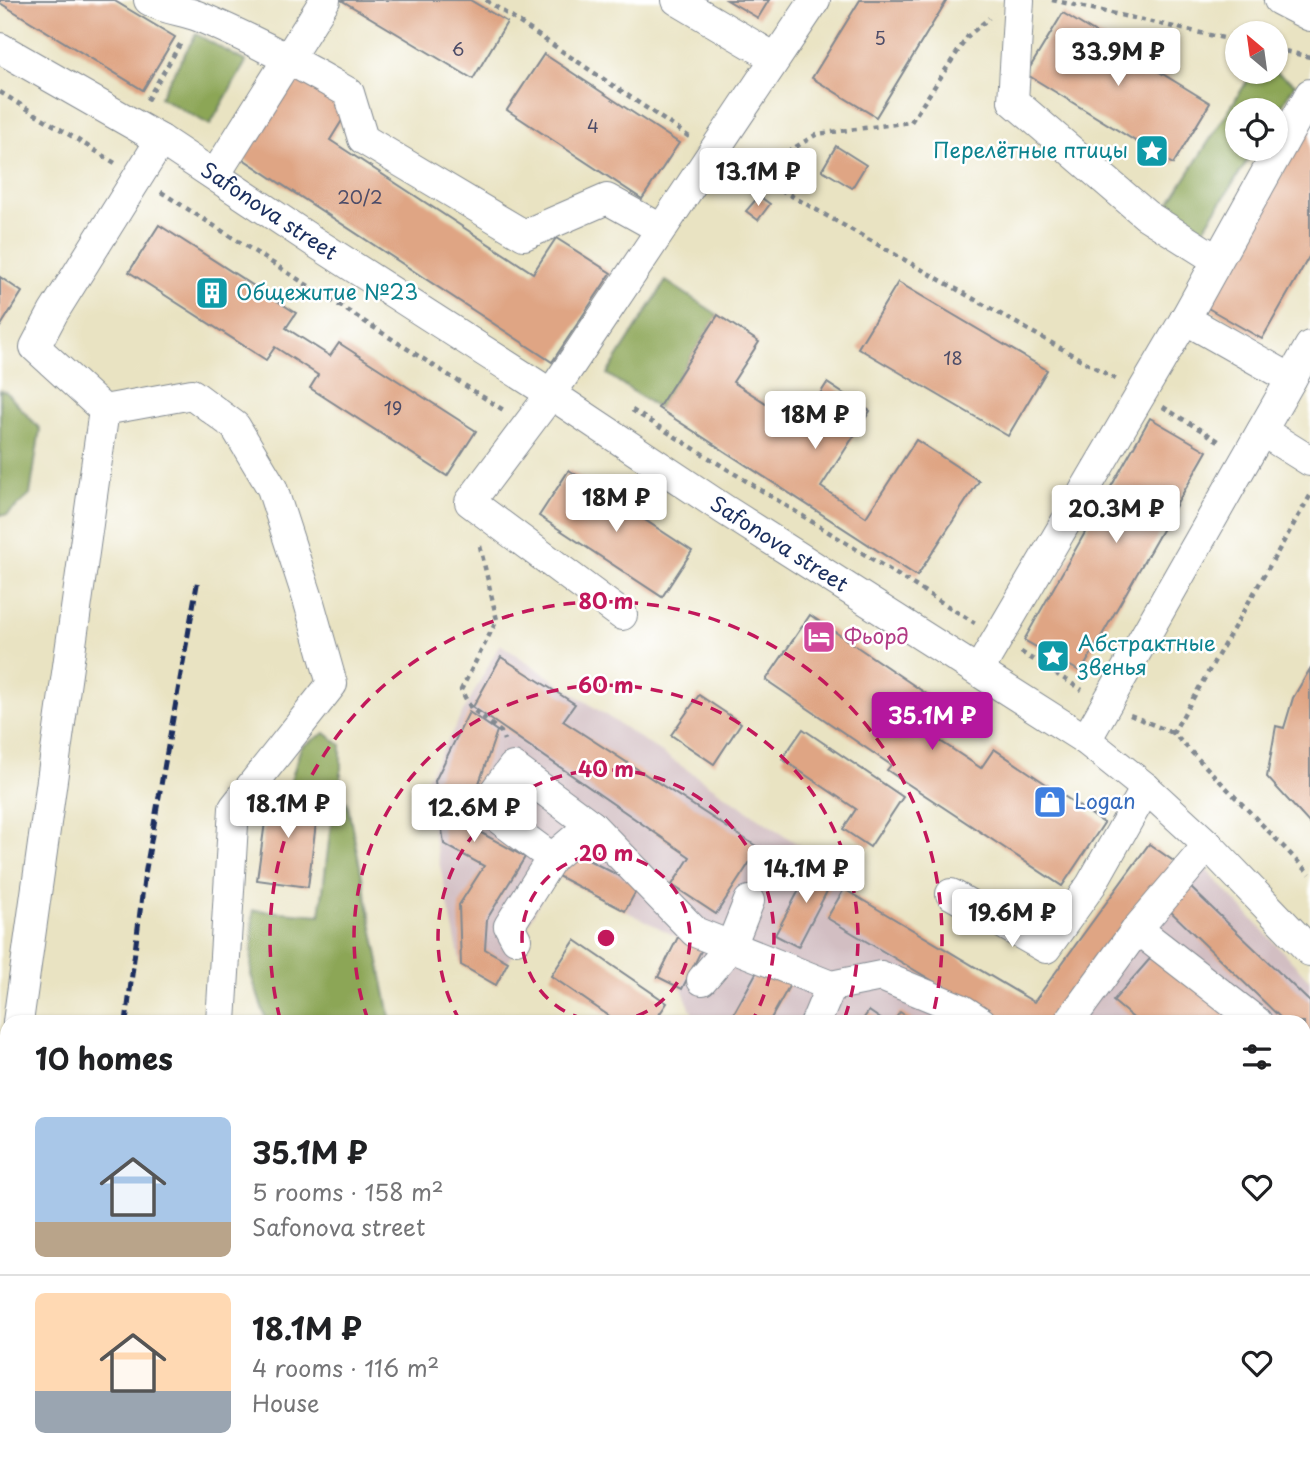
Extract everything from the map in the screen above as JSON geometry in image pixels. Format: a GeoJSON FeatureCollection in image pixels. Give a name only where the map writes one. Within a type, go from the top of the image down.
{"type":"FeatureCollection","features":[{"type":"Feature","properties":{"kind":"street"},"geometry":{"type":"LineString","coordinates":[[149,0],[159,6],[197,16],[288,57],[349,93],[363,139],[524,236],[607,199],[661,229]]}},
{"type":"Feature","properties":{"kind":"street"},"geometry":{"type":"LineString","coordinates":[[215,174],[325,0]]}},
{"type":"Feature","properties":{"kind":"street"},"geometry":{"type":"LineString","coordinates":[[677,0],[775,58]]}},
{"type":"Feature","properties":{"kind":"street"},"geometry":{"type":"LineString","coordinates":[[622,615],[470,502],[551,394],[815,0]]}},
{"type":"Feature","properties":{"kind":"street"},"geometry":{"type":"LineString","coordinates":[[1019,0],[1013,101],[1146,215],[1217,260]]}},
{"type":"Feature","properties":{"kind":"street"},"geometry":{"type":"LineString","coordinates":[[1279,0],[1310,16]]}},
{"type":"Feature","properties":{"kind":"street","name":"Safonova street"},"geometry":{"type":"LineString","coordinates":[[0,48],[162,140],[725,510],[1086,740],[1146,788],[1208,845],[1310,951]]}},
{"type":"Feature","properties":{"kind":"street"},"geometry":{"type":"LineString","coordinates":[[979,670],[1185,319],[1310,94]]}},
{"type":"Feature","properties":{"kind":"street"},"geometry":{"type":"LineString","coordinates":[[103,411],[34,347],[162,140]]}},
{"type":"Feature","properties":{"kind":"street"},"geometry":{"type":"LineString","coordinates":[[1185,319],[1291,379]]}},
{"type":"Feature","properties":{"kind":"street"},"geometry":{"type":"LineString","coordinates":[[1086,740],[1310,346]]}},
{"type":"Feature","properties":{"kind":"street"},"geometry":{"type":"LineString","coordinates":[[103,411],[192,394],[235,426],[272,488],[332,684],[234,808],[220,1015]]}},
{"type":"Feature","properties":{"kind":"street"},"geometry":{"type":"LineString","coordinates":[[19,1015],[103,411]]}},
{"type":"Feature","properties":{"kind":"street"},"geometry":{"type":"LineString","coordinates":[[1262,431],[1310,461]]}},
{"type":"Feature","properties":{"kind":"street"},"geometry":{"type":"LineString","coordinates":[[552,858],[483,807],[513,767],[591,825],[695,932],[831,986],[881,976],[958,1015]]}},
{"type":"Feature","properties":{"kind":"street"},"geometry":{"type":"LineString","coordinates":[[951,894],[1046,948],[1091,885],[1146,788]]}},
{"type":"Feature","properties":{"kind":"street"},"geometry":{"type":"LineString","coordinates":[[516,939],[509,926],[552,858],[591,825]]}},
{"type":"Feature","properties":{"kind":"street"},"geometry":{"type":"LineString","coordinates":[[1085,1015],[1137,929],[1208,845]]}},
{"type":"Feature","properties":{"kind":"street"},"geometry":{"type":"LineString","coordinates":[[702,980],[731,946],[749,901]]}},
{"type":"Feature","properties":{"kind":"street"},"geometry":{"type":"LineString","coordinates":[[1137,929],[1248,1015]]}},
{"type":"Feature","properties":{"kind":"street"},"geometry":{"type":"LineString","coordinates":[[819,1015],[831,986]]}},
{"type":"Feature","properties":{"kind":"path"},"geometry":{"type":"LineString","coordinates":[[486,0],[711,152],[753,173],[1141,393],[1246,458]]}},
{"type":"Feature","properties":{"kind":"path"},"geometry":{"type":"LineString","coordinates":[[1052,0],[1225,38]]}},
{"type":"Feature","properties":{"kind":"path"},"geometry":{"type":"LineString","coordinates":[[145,104],[197,16]]}},
{"type":"Feature","properties":{"kind":"path"},"geometry":{"type":"LineString","coordinates":[[753,173],[817,134],[911,122],[968,36],[990,18]]}},
{"type":"Feature","properties":{"kind":"path"},"geometry":{"type":"LineString","coordinates":[[1288,52],[1310,57]]}},
{"type":"Feature","properties":{"kind":"path"},"geometry":{"type":"LineString","coordinates":[[0,92],[139,177],[527,425]]}},
{"type":"Feature","properties":{"kind":"path"},"geometry":{"type":"LineString","coordinates":[[622,404],[1107,705],[1173,733],[1310,874]]}},
{"type":"Feature","properties":{"kind":"path"},"geometry":{"type":"LineString","coordinates":[[1173,733],[1310,496]]}},
{"type":"Feature","properties":{"kind":"path"},"geometry":{"type":"LineString","coordinates":[[470,502],[497,620],[461,690],[471,708],[501,732],[513,767]]}},
{"type":"Feature","properties":{"kind":"shaded area"},"geometry":{"type":"Polygon","coordinates":[[[500,644],[848,878],[827,918],[990,1015],[693,1015],[682,989],[701,949],[554,875],[496,985],[461,965],[423,786],[500,644]]]}},
{"type":"Feature","properties":{"kind":"shaded area"},"geometry":{"type":"Polygon","coordinates":[[[1187,849],[1310,981],[1310,1015],[1069,1015],[1187,849]]]}},
{"type":"Feature","properties":{"kind":"green space"},"geometry":{"type":"Polygon","coordinates":[[[196,34],[246,62],[210,125],[160,97],[196,34]]]}},
{"type":"Feature","properties":{"kind":"green space"},"geometry":{"type":"Polygon","coordinates":[[[1288,80],[1295,84],[1286,98],[1236,98],[1245,84],[1288,84],[1288,80]]]}},
{"type":"Feature","properties":{"kind":"green space"},"geometry":{"type":"Polygon","coordinates":[[[1225,116],[1225,161],[1247,161],[1203,230],[1167,207],[1225,116]]]}},
{"type":"Feature","properties":{"kind":"green space"},"geometry":{"type":"Polygon","coordinates":[[[666,281],[718,315],[658,408],[607,374],[666,281]]]}},
{"type":"Feature","properties":{"kind":"green space"},"geometry":{"type":"Polygon","coordinates":[[[0,390],[6,392],[40,429],[30,495],[7,515],[0,515],[0,390]]]}},
{"type":"Feature","properties":{"kind":"green space"},"geometry":{"type":"Polygon","coordinates":[[[325,733],[341,745],[341,793],[290,784],[301,747],[325,733]]]}},
{"type":"Feature","properties":{"kind":"green space"},"geometry":{"type":"Polygon","coordinates":[[[347,802],[390,1015],[265,1015],[251,975],[253,910],[320,915],[332,816],[347,802]]]}},
{"type":"Feature","properties":{"kind":"building"},"geometry":{"type":"Polygon","coordinates":[[[0,0],[113,0],[175,37],[143,90],[0,3],[0,0]]]}},
{"type":"Feature","properties":{"kind":"building"},"geometry":{"type":"Polygon","coordinates":[[[341,0],[470,0],[507,22],[473,79],[341,0]]]}},
{"type":"Feature","properties":{"kind":"building"},"geometry":{"type":"Polygon","coordinates":[[[727,0],[769,0],[758,18],[727,0]]]}},
{"type":"Feature","properties":{"kind":"building"},"geometry":{"type":"Polygon","coordinates":[[[860,0],[947,0],[876,117],[812,78],[860,0]]]}},
{"type":"Feature","properties":{"kind":"building"},"geometry":{"type":"Polygon","coordinates":[[[1063,13],[1210,103],[1173,164],[1026,74],[1063,13]]]}},
{"type":"Feature","properties":{"kind":"building"},"geometry":{"type":"Polygon","coordinates":[[[544,54],[679,143],[642,199],[507,110],[544,54]]]}},
{"type":"Feature","properties":{"kind":"building"},"geometry":{"type":"Polygon","coordinates":[[[295,74],[349,109],[330,140],[533,273],[556,238],[611,273],[552,362],[240,157],[295,74]]]}},
{"type":"Feature","properties":{"kind":"building"},"geometry":{"type":"Polygon","coordinates":[[[1310,124],[1310,255],[1262,339],[1206,307],[1310,124]]]}},
{"type":"Feature","properties":{"kind":"building"},"geometry":{"type":"Polygon","coordinates":[[[836,146],[866,165],[852,188],[822,170],[836,146]]]}},
{"type":"Feature","properties":{"kind":"building"},"geometry":{"type":"Polygon","coordinates":[[[759,196],[770,204],[758,220],[746,211],[759,196]]]}},
{"type":"Feature","properties":{"kind":"building"},"geometry":{"type":"Polygon","coordinates":[[[159,225],[296,313],[286,328],[330,356],[339,343],[476,431],[447,476],[310,388],[318,375],[275,347],[266,360],[129,272],[159,225]]]}},
{"type":"Feature","properties":{"kind":"building"},"geometry":{"type":"Polygon","coordinates":[[[0,277],[22,292],[0,327],[0,277]]]}},
{"type":"Feature","properties":{"kind":"building"},"geometry":{"type":"Polygon","coordinates":[[[898,282],[1047,370],[1008,436],[858,348],[898,282]]]}},
{"type":"Feature","properties":{"kind":"building"},"geometry":{"type":"Polygon","coordinates":[[[718,315],[759,342],[733,382],[800,425],[827,383],[870,411],[821,487],[866,517],[916,440],[979,481],[917,576],[658,408],[718,315]]]}},
{"type":"Feature","properties":{"kind":"building"},"geometry":{"type":"Polygon","coordinates":[[[1150,418],[1207,451],[1081,672],[1024,640],[1150,418]]]}},
{"type":"Feature","properties":{"kind":"building"},"geometry":{"type":"Polygon","coordinates":[[[569,470],[692,551],[662,597],[539,516],[569,470]]]}},
{"type":"Feature","properties":{"kind":"building"},"geometry":{"type":"Polygon","coordinates":[[[810,615],[934,699],[916,725],[981,768],[994,749],[1104,823],[1062,886],[887,770],[891,765],[766,680],[810,615]]]}},
{"type":"Feature","properties":{"kind":"building"},"geometry":{"type":"Polygon","coordinates":[[[501,657],[575,704],[563,721],[759,848],[716,914],[672,885],[690,857],[473,707],[501,657]]]}},
{"type":"Feature","properties":{"kind":"building"},"geometry":{"type":"Polygon","coordinates":[[[1310,669],[1310,824],[1267,777],[1276,726],[1284,728],[1293,698],[1310,669]]]}},
{"type":"Feature","properties":{"kind":"building"},"geometry":{"type":"Polygon","coordinates":[[[699,695],[741,723],[714,764],[671,735],[699,695]]]}},
{"type":"Feature","properties":{"kind":"building"},"geometry":{"type":"Polygon","coordinates":[[[469,712],[497,731],[465,824],[525,857],[487,919],[485,949],[508,962],[496,985],[461,965],[459,905],[484,866],[444,844],[435,781],[469,712]]]}},
{"type":"Feature","properties":{"kind":"building"},"geometry":{"type":"Polygon","coordinates":[[[803,729],[903,797],[870,847],[843,829],[856,809],[782,759],[803,729]]]}},
{"type":"Feature","properties":{"kind":"building"},"geometry":{"type":"Polygon","coordinates":[[[269,793],[319,799],[308,887],[257,880],[269,793]]]}},
{"type":"Feature","properties":{"kind":"building"},"geometry":{"type":"Polygon","coordinates":[[[1149,844],[1175,862],[1066,1015],[990,1015],[827,918],[844,889],[1034,1002],[1149,844]]]}},
{"type":"Feature","properties":{"kind":"building"},"geometry":{"type":"Polygon","coordinates":[[[567,849],[639,886],[625,911],[554,874],[567,849]]]}},
{"type":"Feature","properties":{"kind":"building"},"geometry":{"type":"Polygon","coordinates":[[[814,862],[836,874],[798,947],[775,935],[814,862]]]}},
{"type":"Feature","properties":{"kind":"building"},"geometry":{"type":"Polygon","coordinates":[[[1189,886],[1310,1002],[1310,1015],[1278,1015],[1167,908],[1189,886]]]}},
{"type":"Feature","properties":{"kind":"building"},"geometry":{"type":"Polygon","coordinates":[[[678,937],[702,949],[682,989],[658,977],[678,937]]]}},
{"type":"Feature","properties":{"kind":"building"},"geometry":{"type":"Polygon","coordinates":[[[575,940],[667,1003],[659,1015],[608,1015],[551,976],[575,940]]]}},
{"type":"Feature","properties":{"kind":"building"},"geometry":{"type":"Polygon","coordinates":[[[1155,953],[1226,1015],[1130,1015],[1113,1001],[1155,953]]]}},
{"type":"Feature","properties":{"kind":"building"},"geometry":{"type":"Polygon","coordinates":[[[761,964],[792,981],[773,1015],[733,1015],[761,964]]]}},
{"type":"Feature","properties":{"kind":"railway"},"geometry":{"type":"LineString","coordinates":[[127,1015],[144,880],[198,579]]}},
{"type":"Feature","properties":{"kind":"place","name":"Перелётные птицы"},"geometry":{"type":"Point","coordinates":[1152,151]}},
{"type":"Feature","properties":{"kind":"place","name":"Общежитие №23"},"geometry":{"type":"Point","coordinates":[212,293]}},
{"type":"Feature","properties":{"kind":"place","name":"Фьорд"},"geometry":{"type":"Point","coordinates":[819,637]}},
{"type":"Feature","properties":{"kind":"place","name":"Абстрактные звенья"},"geometry":{"type":"Point","coordinates":[1053,656]}},
{"type":"Feature","properties":{"kind":"place","name":"Logan"},"geometry":{"type":"Point","coordinates":[1050,802]}}]}
